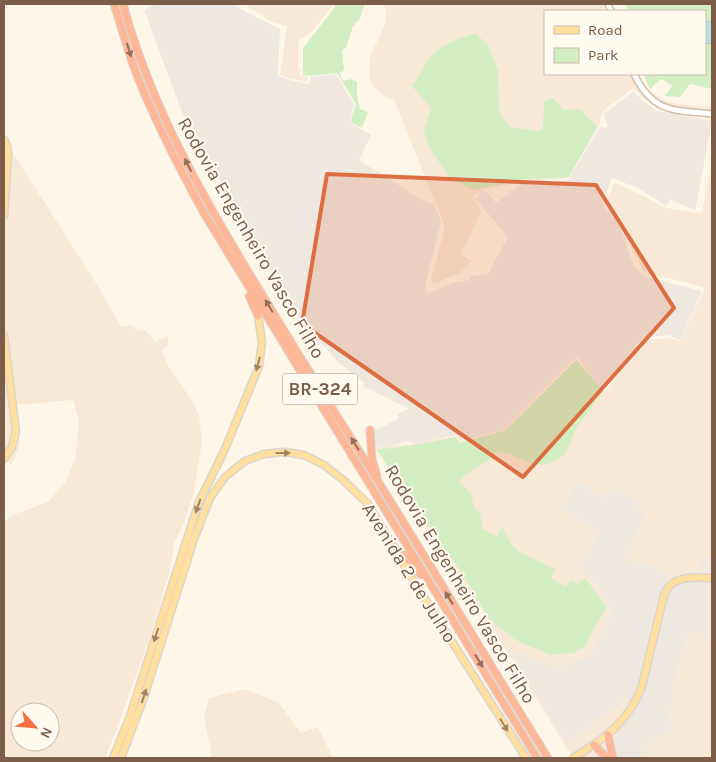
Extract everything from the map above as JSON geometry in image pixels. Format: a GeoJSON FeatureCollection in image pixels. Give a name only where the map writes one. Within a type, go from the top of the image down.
{"type":"FeatureCollection","features":[{"type":"Feature","properties":{"kind":"highway","name":"Rodovia Engenheiro Vasco Filho"},"geometry":{"type":"LineString","coordinates":[[114,4],[129,52],[150,107],[169,148],[205,215],[537,758]]}},
{"type":"Feature","properties":{"kind":"highway","name":"Rodovia Engenheiro Vasco Filho"},"geometry":{"type":"LineString","coordinates":[[122,4],[143,68],[166,123],[190,170],[256,284],[548,758]]}},
{"type":"Feature","properties":{"kind":"highway"},"geometry":{"type":"LineString","coordinates":[[205,215],[208,227],[252,301],[258,316]]}},
{"type":"Feature","properties":{"kind":"highway"},"geometry":{"type":"LineString","coordinates":[[370,430],[372,459],[384,492]]}},
{"type":"Feature","properties":{"kind":"highway"},"geometry":{"type":"LineString","coordinates":[[394,547],[410,561],[436,593]]}},
{"type":"Feature","properties":{"kind":"highway"},"geometry":{"type":"LineString","coordinates":[[608,735],[613,758]]}},
{"type":"Feature","properties":{"kind":"highway"},"geometry":{"type":"LineString","coordinates":[[594,744],[607,758]]}},
{"type":"Feature","properties":{"kind":"highway"},"geometry":{"type":"LineString","coordinates":[[542,749],[549,753],[552,758]]}},
{"type":"Feature","properties":{"kind":"main road"},"geometry":{"type":"LineString","coordinates":[[4,215],[6,143]]}},
{"type":"Feature","properties":{"kind":"main road"},"geometry":{"type":"LineString","coordinates":[[113,758],[129,719],[199,502],[225,449],[259,366],[262,342],[258,316]]}},
{"type":"Feature","properties":{"kind":"main road"},"geometry":{"type":"LineString","coordinates":[[4,336],[16,431],[12,447],[4,458]]}},
{"type":"Feature","properties":{"kind":"main road","name":"Avenida 2 de Julho"},"geometry":{"type":"LineString","coordinates":[[121,758],[143,700],[198,526],[210,498],[219,484],[237,466],[255,457],[275,453],[296,453],[313,459],[342,478],[368,504],[419,590],[526,758]]}},
{"type":"Feature","properties":{"kind":"main road"},"geometry":{"type":"LineString","coordinates":[[572,758],[608,735],[626,716],[638,696],[664,595],[668,587],[684,578],[712,578]]}},
{"type":"Feature","properties":{"kind":"street"},"geometry":{"type":"LineString","coordinates":[[635,75],[644,91],[655,102],[672,109],[712,114]]}},
{"type":"Feature","properties":{"kind":"highlighted area"},"geometry":{"type":"Polygon","coordinates":[[[327,174],[596,185],[674,308],[523,477],[302,324],[327,174]]]}},
{"type":"Feature","properties":{"kind":"shaded area"},"geometry":{"type":"Polygon","coordinates":[[[157,4],[233,4],[280,29],[278,76],[309,84],[311,77],[336,74],[354,105],[349,122],[371,135],[359,160],[422,200],[434,204],[441,221],[425,286],[427,294],[452,283],[471,280],[469,276],[488,274],[508,237],[475,198],[485,190],[496,203],[522,183],[526,183],[528,186],[568,180],[600,127],[606,128],[608,126],[603,114],[634,91],[641,99],[658,111],[712,121],[695,211],[670,199],[666,206],[638,188],[612,178],[602,205],[618,222],[634,267],[645,277],[702,291],[680,340],[667,335],[647,338],[636,344],[603,391],[577,357],[504,430],[460,441],[457,435],[415,444],[408,441],[385,448],[375,447],[372,432],[398,419],[397,414],[409,409],[363,386],[364,383],[337,361],[322,344],[318,345],[315,342],[308,344],[291,301],[221,183],[182,112],[144,10],[157,4]]]}},
{"type":"Feature","properties":{"kind":"shaded area"},"geometry":{"type":"Polygon","coordinates":[[[244,4],[334,4],[312,32],[299,40],[298,69],[300,70],[300,75],[308,77],[308,82],[280,75],[287,26],[270,21],[244,4]]]}},
{"type":"Feature","properties":{"kind":"shaded area"},"geometry":{"type":"Polygon","coordinates":[[[383,4],[602,4],[605,10],[544,10],[544,75],[631,75],[637,87],[642,83],[663,100],[712,108],[712,119],[660,109],[643,98],[633,88],[602,112],[599,126],[568,178],[526,181],[486,189],[474,196],[481,212],[461,254],[472,261],[461,272],[436,283],[431,281],[445,227],[394,100],[385,96],[373,86],[369,77],[370,57],[385,24],[386,9],[383,4]]]}},
{"type":"Feature","properties":{"kind":"shaded area"},"geometry":{"type":"Polygon","coordinates":[[[4,139],[101,291],[121,327],[131,325],[136,330],[146,331],[155,342],[167,336],[169,345],[162,350],[168,366],[191,399],[199,415],[202,443],[194,492],[183,526],[175,541],[170,571],[149,640],[105,758],[4,758],[4,522],[12,515],[48,502],[66,481],[76,456],[79,421],[73,400],[16,405],[20,445],[11,466],[4,456],[4,139]]]}},
{"type":"Feature","properties":{"kind":"shaded area"},"geometry":{"type":"Polygon","coordinates":[[[712,161],[712,758],[573,758],[489,622],[375,448],[415,444],[456,436],[460,442],[505,430],[577,359],[604,392],[615,380],[634,348],[649,340],[667,338],[680,341],[705,288],[654,276],[643,270],[619,217],[606,204],[614,182],[667,208],[702,213],[712,161]]]}},
{"type":"Feature","properties":{"kind":"shaded area"},"geometry":{"type":"Polygon","coordinates":[[[578,481],[604,499],[613,486],[638,502],[635,508],[645,514],[625,558],[637,565],[639,560],[651,564],[666,576],[671,587],[688,579],[700,578],[701,557],[712,556],[712,646],[699,631],[688,632],[674,678],[673,700],[667,719],[674,723],[670,727],[673,730],[651,743],[640,756],[635,758],[618,758],[614,740],[637,706],[624,697],[620,703],[567,743],[512,655],[518,652],[548,665],[564,666],[591,655],[614,611],[592,579],[588,578],[580,567],[600,533],[562,508],[578,481]]]}},
{"type":"Feature","properties":{"kind":"shaded area"},"geometry":{"type":"Polygon","coordinates":[[[245,689],[279,703],[301,733],[318,727],[333,758],[212,758],[204,716],[209,698],[245,689]]]}},
{"type":"Feature","properties":{"kind":"green space"},"geometry":{"type":"Polygon","coordinates":[[[335,4],[363,4],[364,7],[359,20],[353,26],[346,48],[342,50],[344,70],[340,73],[343,81],[352,79],[357,82],[357,96],[360,109],[368,112],[362,128],[350,122],[356,104],[337,73],[303,75],[303,48],[335,7],[335,4]]]}},
{"type":"Feature","properties":{"kind":"green space"},"geometry":{"type":"Polygon","coordinates":[[[626,4],[712,4],[712,89],[690,84],[680,97],[664,96],[673,86],[661,79],[650,89],[643,75],[706,75],[706,10],[628,10],[626,4]]]}},
{"type":"Feature","properties":{"kind":"green space"},"geometry":{"type":"Polygon","coordinates":[[[475,33],[488,45],[498,70],[499,112],[510,127],[539,131],[542,129],[544,101],[553,98],[564,110],[580,109],[597,127],[569,177],[524,179],[474,190],[450,178],[429,147],[424,131],[431,108],[411,85],[437,50],[453,41],[475,33]]]}},
{"type":"Feature","properties":{"kind":"green space"},"geometry":{"type":"Polygon","coordinates":[[[576,360],[603,391],[577,427],[565,454],[556,461],[544,465],[529,463],[509,454],[496,452],[488,461],[468,473],[459,482],[471,493],[474,508],[480,512],[483,529],[497,537],[502,527],[511,544],[518,551],[555,569],[551,578],[566,587],[571,579],[577,584],[585,578],[607,607],[595,626],[586,646],[573,653],[550,655],[516,640],[489,619],[463,575],[377,450],[456,437],[459,443],[505,431],[576,360]]]}},
{"type":"Feature","properties":{"kind":"water"},"geometry":{"type":"Polygon","coordinates":[[[706,21],[712,22],[712,44],[706,43],[706,21]]]}}]}
